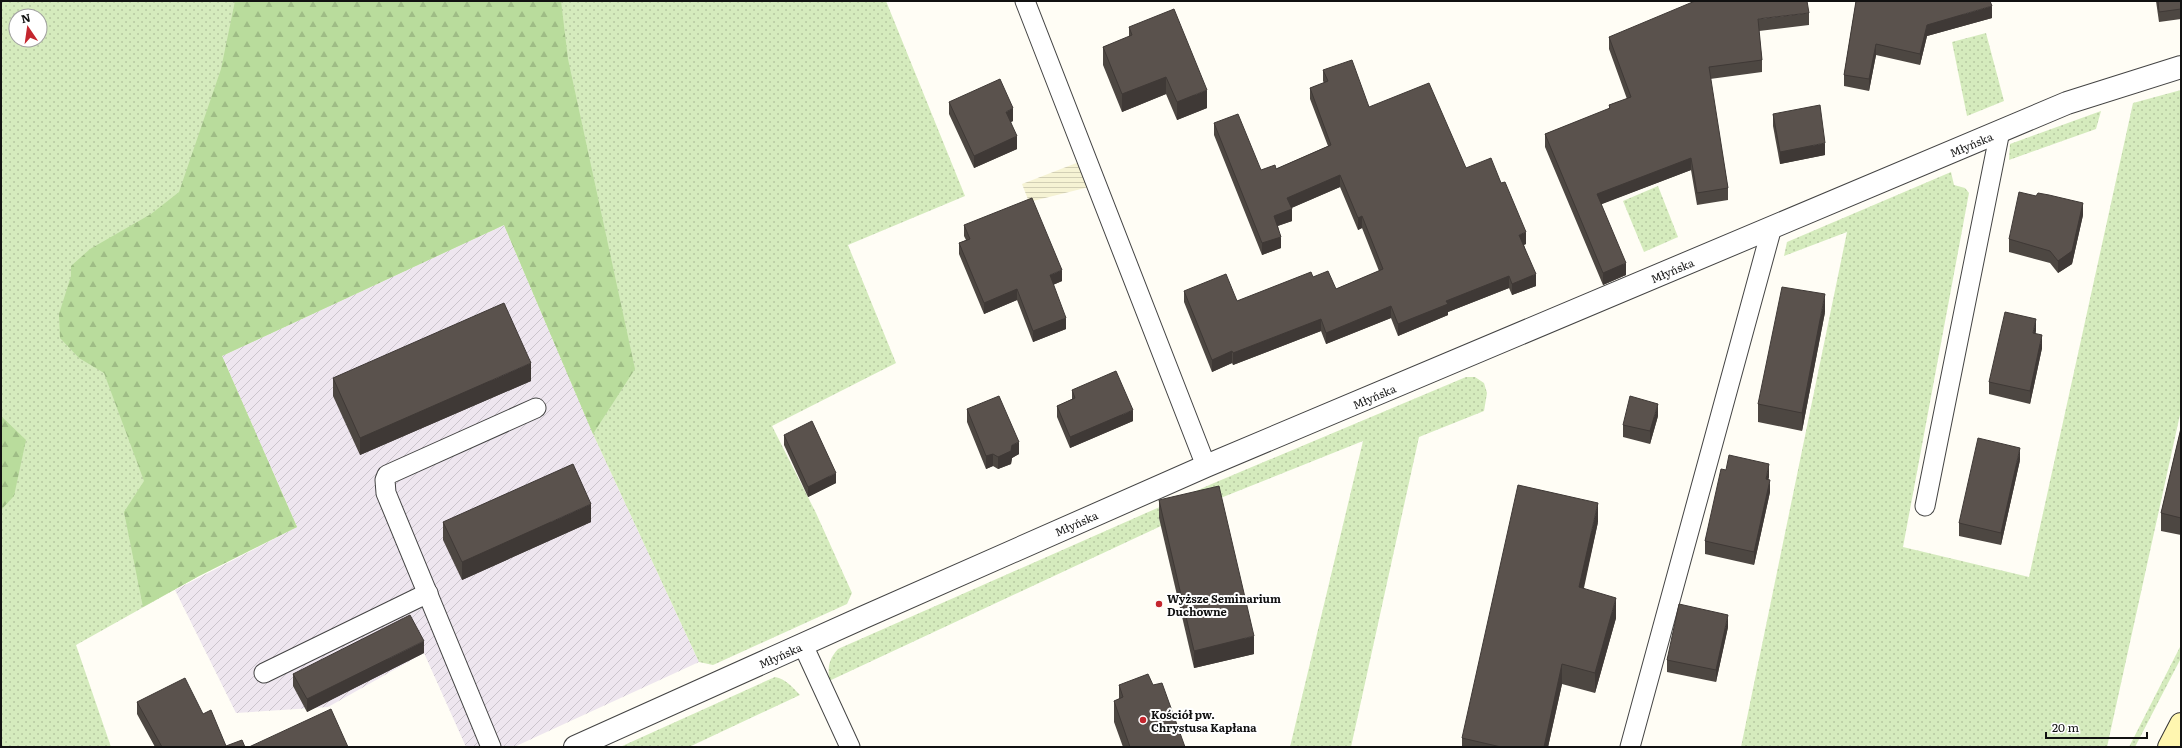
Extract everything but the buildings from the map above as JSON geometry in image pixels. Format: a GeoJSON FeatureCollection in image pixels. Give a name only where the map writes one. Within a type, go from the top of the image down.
{"type":"FeatureCollection","features":[{"type":"Feature","properties":{"kind":"street","name":"Młyńska"},"geometry":{"type":"LineString","coordinates":[[575,747],[803,644],[1206,466],[2067,103],[2181,67]]}},
{"type":"Feature","properties":{"kind":"street"},"geometry":{"type":"LineString","coordinates":[[2169,747],[2181,724]]}},
{"type":"Feature","properties":{"kind":"lane"},"geometry":{"type":"LineString","coordinates":[[1025,1],[1206,466]]}},
{"type":"Feature","properties":{"kind":"lane"},"geometry":{"type":"LineString","coordinates":[[1925,506],[2000,131]]}},
{"type":"Feature","properties":{"kind":"lane"},"geometry":{"type":"LineString","coordinates":[[1630,747],[1772,227]]}},
{"type":"Feature","properties":{"kind":"lane"},"geometry":{"type":"LineString","coordinates":[[491,747],[386,493],[385,480],[387,475],[536,408]]}},
{"type":"Feature","properties":{"kind":"lane"},"geometry":{"type":"LineString","coordinates":[[264,673],[428,593]]}},
{"type":"Feature","properties":{"kind":"lane"},"geometry":{"type":"LineString","coordinates":[[803,644],[850,747]]}},
{"type":"Feature","properties":{"kind":"shaded area"},"geometry":{"type":"Polygon","coordinates":[[[1079,162],[1089,187],[1029,202],[1022,184],[1079,162]]]}},
{"type":"Feature","properties":{"kind":"shaded area"},"geometry":{"type":"Polygon","coordinates":[[[504,225],[593,434],[699,662],[514,747],[466,747],[424,653],[328,707],[236,713],[175,590],[297,527],[222,356],[504,225]]]}},
{"type":"Feature","properties":{"kind":"green space"},"geometry":{"type":"Polygon","coordinates":[[[1,1],[886,1],[965,196],[848,245],[896,363],[772,426],[816,513],[852,593],[847,604],[713,665],[699,662],[593,434],[504,225],[222,356],[297,527],[199,576],[76,645],[111,747],[1,747],[1,1]]]}},
{"type":"Feature","properties":{"kind":"green space"},"geometry":{"type":"Polygon","coordinates":[[[235,1],[561,1],[568,59],[635,369],[593,434],[504,225],[222,356],[297,527],[199,576],[143,607],[124,512],[144,481],[104,373],[79,358],[60,338],[59,314],[71,276],[71,266],[90,249],[151,214],[179,192],[221,69],[235,1]]]}},
{"type":"Feature","properties":{"kind":"green space"},"geometry":{"type":"Polygon","coordinates":[[[1986,33],[2004,101],[1967,116],[1952,42],[1986,33]]]}},
{"type":"Feature","properties":{"kind":"green space"},"geometry":{"type":"Polygon","coordinates":[[[2181,90],[2181,410],[2107,747],[1741,747],[1847,232],[1784,256],[1787,242],[1951,172],[1954,185],[1965,188],[1969,193],[1903,547],[2029,577],[2133,103],[2181,90]]]}},
{"type":"Feature","properties":{"kind":"green space"},"geometry":{"type":"Polygon","coordinates":[[[2101,111],[2096,129],[2009,160],[2010,144],[2101,111]]]}},
{"type":"Feature","properties":{"kind":"green space"},"geometry":{"type":"Polygon","coordinates":[[[1658,186],[1678,237],[1644,252],[1623,201],[1658,186]]]}},
{"type":"Feature","properties":{"kind":"green space"},"geometry":{"type":"Polygon","coordinates":[[[1466,377],[1475,377],[1484,383],[1487,393],[1484,411],[1419,437],[1351,747],[1290,747],[1363,441],[1218,499],[1159,518],[1161,526],[829,681],[829,664],[838,649],[1214,483],[1466,377]]]}},
{"type":"Feature","properties":{"kind":"green space"},"geometry":{"type":"Polygon","coordinates":[[[1,416],[26,440],[14,496],[1,510],[1,416]]]}},
{"type":"Feature","properties":{"kind":"green space"},"geometry":{"type":"Polygon","coordinates":[[[2181,645],[2181,658],[2135,747],[2129,747],[2181,645]]]}},
{"type":"Feature","properties":{"kind":"green space"},"geometry":{"type":"Polygon","coordinates":[[[775,677],[786,681],[800,695],[689,747],[620,747],[775,677]]]}},
{"type":"Feature","properties":{"kind":"place","name":"Wyższe Seminarium Duchowne"},"geometry":{"type":"Point","coordinates":[1159,604]}},
{"type":"Feature","properties":{"kind":"place","name":"Kościół pw. Chrystusa Kapłana"},"geometry":{"type":"Point","coordinates":[1143,720]}}]}
